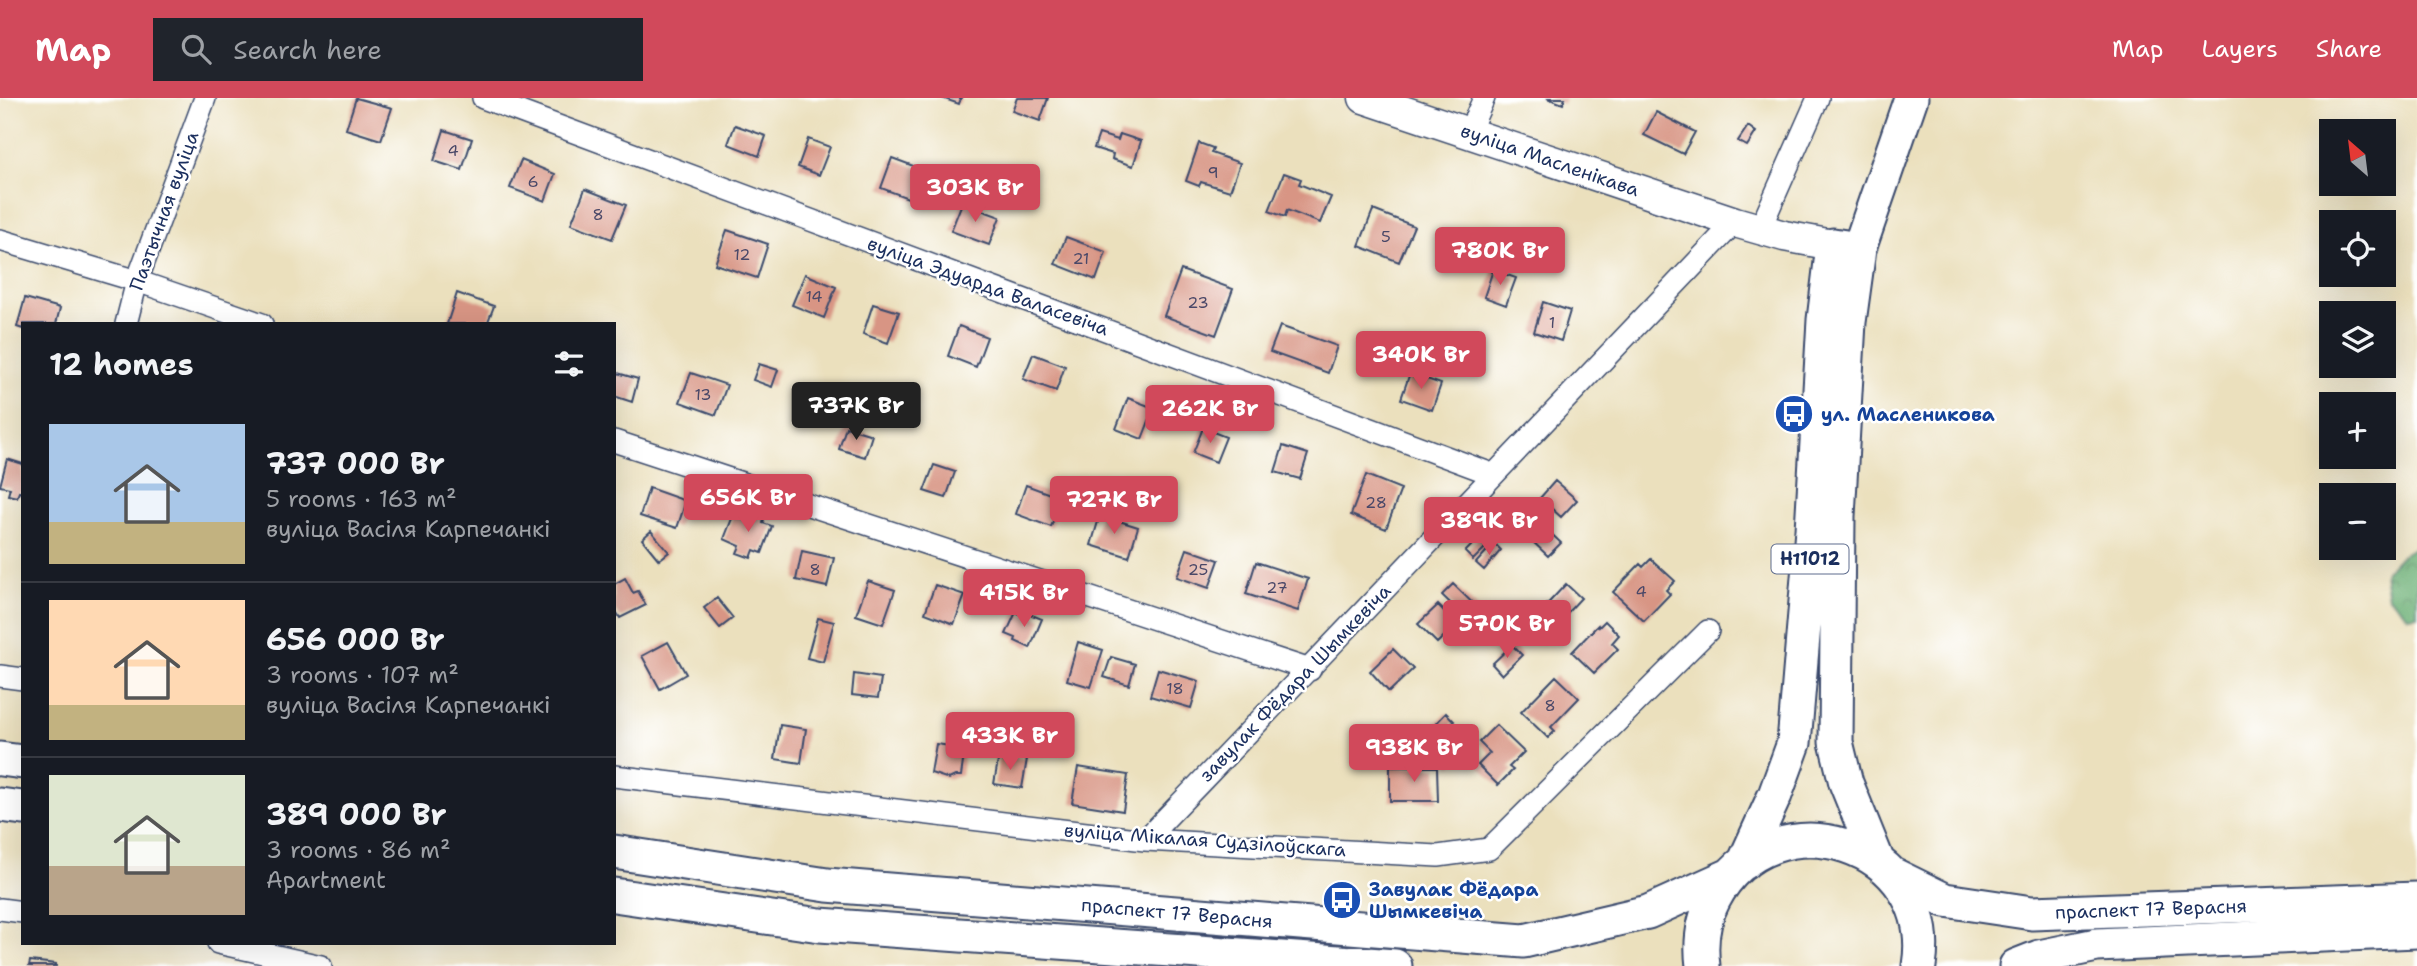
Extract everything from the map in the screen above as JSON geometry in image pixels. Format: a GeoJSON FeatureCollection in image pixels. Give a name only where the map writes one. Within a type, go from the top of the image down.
{"type":"FeatureCollection","features":[{"type":"Feature","properties":{"kind":"main road","name":"вуліца Масленікава"},"geometry":{"type":"LineString","coordinates":[[1364,98],[1748,226],[1809,242],[1846,247]]}},
{"type":"Feature","properties":{"kind":"main road","name":"Н11012"},"geometry":{"type":"LineString","coordinates":[[1703,966],[1702,940],[1705,922],[1719,889],[1737,869],[1775,795],[1794,743],[1812,530],[1824,320],[1846,247],[1911,98]]}},
{"type":"Feature","properties":{"kind":"main road","name":"Н11012"},"geometry":{"type":"LineString","coordinates":[[1846,247],[1849,321],[1838,516],[1836,742],[1846,783],[1885,868]]}},
{"type":"Feature","properties":{"kind":"main road"},"geometry":{"type":"LineString","coordinates":[[0,759],[21,762]]}},
{"type":"Feature","properties":{"kind":"main road"},"geometry":{"type":"LineString","coordinates":[[0,804],[21,808]]}},
{"type":"Feature","properties":{"kind":"main road","name":"Н11012"},"geometry":{"type":"LineString","coordinates":[[1737,869],[1775,845],[1811,839],[1847,845],[1885,868],[1903,888],[1917,921],[1920,939],[1919,966]]}},
{"type":"Feature","properties":{"kind":"main road","name":"праспект 17 Верасня"},"geometry":{"type":"LineString","coordinates":[[616,852],[827,885],[1524,941],[1648,912],[1737,869]]}},
{"type":"Feature","properties":{"kind":"main road","name":"праспект 17 Верасня"},"geometry":{"type":"LineString","coordinates":[[1885,868],[1945,900],[2032,913],[2417,899]]}},
{"type":"Feature","properties":{"kind":"main road","name":"праспект 17 Верасня"},"geometry":{"type":"LineString","coordinates":[[616,895],[820,925],[1395,966]]}},
{"type":"Feature","properties":{"kind":"main road","name":"праспект 17 Верасня"},"geometry":{"type":"LineString","coordinates":[[2016,966],[2039,957],[2097,945],[2417,931]]}},
{"type":"Feature","properties":{"kind":"street","name":"Паэтычная вуліца"},"geometry":{"type":"LineString","coordinates":[[127,322],[137,281],[205,98]]}},
{"type":"Feature","properties":{"kind":"street","name":"вуліца Эдуарда Валасевіча"},"geometry":{"type":"LineString","coordinates":[[483,98],[1492,474]]}},
{"type":"Feature","properties":{"kind":"street"},"geometry":{"type":"LineString","coordinates":[[1469,132],[1484,98]]}},
{"type":"Feature","properties":{"kind":"street"},"geometry":{"type":"LineString","coordinates":[[1748,226],[1818,98]]}},
{"type":"Feature","properties":{"kind":"street","name":"завулак Фёдара Шымкевіча"},"geometry":{"type":"LineString","coordinates":[[1145,840],[1310,670],[1492,474],[1748,226]]}},
{"type":"Feature","properties":{"kind":"street"},"geometry":{"type":"LineString","coordinates":[[0,240],[137,281],[255,322]]}},
{"type":"Feature","properties":{"kind":"street"},"geometry":{"type":"LineString","coordinates":[[616,442],[1310,670]]}},
{"type":"Feature","properties":{"kind":"street","name":"вуліца Мікалая Судзілоўскага"},"geometry":{"type":"LineString","coordinates":[[616,776],[1145,840],[1438,856],[1489,849],[1708,631]]}},
{"type":"Feature","properties":{"kind":"street"},"geometry":{"type":"LineString","coordinates":[[0,676],[21,679]]}},
{"type":"Feature","properties":{"kind":"street"},"geometry":{"type":"LineString","coordinates":[[0,909],[21,912]]}},
{"type":"Feature","properties":{"kind":"street"},"geometry":{"type":"LineString","coordinates":[[227,945],[321,966]]}},
{"type":"Feature","properties":{"kind":"green space"},"geometry":{"type":"Polygon","coordinates":[[[2417,546],[2417,615],[2408,616],[2388,597],[2384,573],[2400,556],[2417,546]]]}},
{"type":"Feature","properties":{"kind":"building"},"geometry":{"type":"Polygon","coordinates":[[[356,98],[392,108],[381,140],[346,129],[356,98]]]}},
{"type":"Feature","properties":{"kind":"building"},"geometry":{"type":"Polygon","coordinates":[[[942,98],[961,98],[959,104],[942,98]]]}},
{"type":"Feature","properties":{"kind":"building"},"geometry":{"type":"Polygon","coordinates":[[[1017,98],[1048,98],[1040,121],[1012,111],[1017,98]]]}},
{"type":"Feature","properties":{"kind":"building"},"geometry":{"type":"Polygon","coordinates":[[[1547,98],[1565,98],[1563,104],[1547,98]]]}},
{"type":"Feature","properties":{"kind":"building"},"geometry":{"type":"Polygon","coordinates":[[[1656,112],[1695,132],[1683,154],[1644,135],[1656,112]]]}},
{"type":"Feature","properties":{"kind":"building"},"geometry":{"type":"Polygon","coordinates":[[[735,125],[766,136],[759,156],[728,144],[735,125]]]}},
{"type":"Feature","properties":{"kind":"building"},"geometry":{"type":"Polygon","coordinates":[[[1748,126],[1756,132],[1747,146],[1738,141],[1748,126]]]}},
{"type":"Feature","properties":{"kind":"building"},"geometry":{"type":"Polygon","coordinates":[[[444,130],[472,139],[462,170],[434,161],[444,130]]]}},
{"type":"Feature","properties":{"kind":"building"},"geometry":{"type":"Polygon","coordinates":[[[1099,134],[1118,140],[1120,134],[1141,141],[1133,166],[1112,159],[1113,154],[1094,148],[1099,134]]]}},
{"type":"Feature","properties":{"kind":"building"},"geometry":{"type":"Polygon","coordinates":[[[808,139],[830,147],[819,175],[798,167],[808,139]]]}},
{"type":"Feature","properties":{"kind":"building"},"geometry":{"type":"Polygon","coordinates":[[[1199,143],[1213,148],[1211,153],[1240,163],[1230,191],[1201,182],[1199,186],[1186,181],[1199,143]]]}},
{"type":"Feature","properties":{"kind":"building"},"geometry":{"type":"Polygon","coordinates":[[[892,158],[927,171],[916,201],[881,188],[892,158]]]}},
{"type":"Feature","properties":{"kind":"building"},"geometry":{"type":"Polygon","coordinates":[[[521,160],[555,174],[545,201],[510,188],[521,160]]]}},
{"type":"Feature","properties":{"kind":"building"},"geometry":{"type":"Polygon","coordinates":[[[1284,173],[1301,179],[1299,184],[1331,197],[1320,223],[1287,210],[1285,217],[1269,211],[1284,173]]]}},
{"type":"Feature","properties":{"kind":"building"},"geometry":{"type":"Polygon","coordinates":[[[585,189],[626,205],[612,239],[571,224],[585,189]]]}},
{"type":"Feature","properties":{"kind":"building"},"geometry":{"type":"Polygon","coordinates":[[[962,203],[1000,217],[989,245],[951,231],[962,203]]]}},
{"type":"Feature","properties":{"kind":"building"},"geometry":{"type":"Polygon","coordinates":[[[1373,210],[1414,226],[1399,262],[1359,246],[1373,210]]]}},
{"type":"Feature","properties":{"kind":"building"},"geometry":{"type":"Polygon","coordinates":[[[727,230],[768,244],[757,278],[715,264],[727,230]]]}},
{"type":"Feature","properties":{"kind":"building"},"geometry":{"type":"Polygon","coordinates":[[[1066,237],[1106,252],[1096,280],[1055,264],[1066,237]]]}},
{"type":"Feature","properties":{"kind":"building"},"geometry":{"type":"Polygon","coordinates":[[[1181,270],[1233,289],[1216,335],[1164,316],[1181,270]]]}},
{"type":"Feature","properties":{"kind":"building"},"geometry":{"type":"Polygon","coordinates":[[[1493,270],[1516,278],[1506,305],[1484,297],[1493,270]]]}},
{"type":"Feature","properties":{"kind":"building"},"geometry":{"type":"Polygon","coordinates":[[[805,274],[836,287],[824,318],[792,305],[805,274]]]}},
{"type":"Feature","properties":{"kind":"building"},"geometry":{"type":"Polygon","coordinates":[[[457,293],[494,306],[488,322],[448,322],[457,293]]]}},
{"type":"Feature","properties":{"kind":"building"},"geometry":{"type":"Polygon","coordinates":[[[25,298],[60,308],[56,322],[21,322],[21,328],[17,327],[25,298]]]}},
{"type":"Feature","properties":{"kind":"building"},"geometry":{"type":"Polygon","coordinates":[[[1543,302],[1570,311],[1561,341],[1534,332],[1543,302]]]}},
{"type":"Feature","properties":{"kind":"building"},"geometry":{"type":"Polygon","coordinates":[[[873,304],[899,312],[888,343],[863,334],[873,304]]]}},
{"type":"Feature","properties":{"kind":"building"},"geometry":{"type":"Polygon","coordinates":[[[959,326],[987,337],[976,367],[948,356],[959,326]]]}},
{"type":"Feature","properties":{"kind":"building"},"geometry":{"type":"Polygon","coordinates":[[[1280,326],[1337,346],[1328,373],[1270,352],[1280,326]]]}},
{"type":"Feature","properties":{"kind":"building"},"geometry":{"type":"Polygon","coordinates":[[[1033,354],[1065,366],[1056,391],[1023,379],[1033,354]]]}},
{"type":"Feature","properties":{"kind":"building"},"geometry":{"type":"Polygon","coordinates":[[[759,364],[778,370],[772,387],[753,380],[759,364]]]}},
{"type":"Feature","properties":{"kind":"building"},"geometry":{"type":"Polygon","coordinates":[[[616,373],[638,379],[632,402],[616,397],[616,373]]]}},
{"type":"Feature","properties":{"kind":"building"},"geometry":{"type":"Polygon","coordinates":[[[691,373],[727,385],[716,415],[680,402],[691,373]]]}},
{"type":"Feature","properties":{"kind":"building"},"geometry":{"type":"Polygon","coordinates":[[[1410,373],[1441,384],[1432,410],[1401,399],[1410,373]]]}},
{"type":"Feature","properties":{"kind":"building"},"geometry":{"type":"Polygon","coordinates":[[[1128,398],[1154,408],[1142,439],[1116,429],[1128,398]]]}},
{"type":"Feature","properties":{"kind":"building"},"geometry":{"type":"Polygon","coordinates":[[[846,427],[872,435],[865,457],[839,449],[846,427]]]}},
{"type":"Feature","properties":{"kind":"building"},"geometry":{"type":"Polygon","coordinates":[[[1203,428],[1226,437],[1216,462],[1193,453],[1203,428]]]}},
{"type":"Feature","properties":{"kind":"building"},"geometry":{"type":"Polygon","coordinates":[[[1283,446],[1308,454],[1300,479],[1275,472],[1283,446]]]}},
{"type":"Feature","properties":{"kind":"building"},"geometry":{"type":"Polygon","coordinates":[[[7,459],[21,463],[21,492],[17,497],[8,495],[10,488],[0,486],[7,459]]]}},
{"type":"Feature","properties":{"kind":"building"},"geometry":{"type":"Polygon","coordinates":[[[934,465],[955,472],[946,498],[924,491],[934,465]]]}},
{"type":"Feature","properties":{"kind":"building"},"geometry":{"type":"Polygon","coordinates":[[[1366,475],[1401,489],[1386,529],[1351,515],[1366,475]]]}},
{"type":"Feature","properties":{"kind":"building"},"geometry":{"type":"Polygon","coordinates":[[[1555,481],[1577,500],[1561,517],[1540,498],[1555,481]]]}},
{"type":"Feature","properties":{"kind":"building"},"geometry":{"type":"Polygon","coordinates":[[[1026,485],[1061,498],[1051,527],[1016,514],[1026,485]]]}},
{"type":"Feature","properties":{"kind":"building"},"geometry":{"type":"Polygon","coordinates":[[[649,488],[686,501],[677,528],[640,516],[649,488]]]}},
{"type":"Feature","properties":{"kind":"building"},"geometry":{"type":"Polygon","coordinates":[[[1527,507],[1543,522],[1528,537],[1512,522],[1527,507]]]}},
{"type":"Feature","properties":{"kind":"building"},"geometry":{"type":"Polygon","coordinates":[[[735,511],[764,519],[763,523],[772,526],[762,553],[754,550],[751,558],[737,553],[740,546],[724,539],[735,511]]]}},
{"type":"Feature","properties":{"kind":"building"},"geometry":{"type":"Polygon","coordinates":[[[1100,515],[1138,527],[1129,557],[1091,545],[1100,515]]]}},
{"type":"Feature","properties":{"kind":"building"},"geometry":{"type":"Polygon","coordinates":[[[1543,526],[1561,543],[1548,556],[1531,540],[1543,526]]]}},
{"type":"Feature","properties":{"kind":"building"},"geometry":{"type":"Polygon","coordinates":[[[651,531],[669,552],[659,560],[642,539],[651,531]]]}},
{"type":"Feature","properties":{"kind":"building"},"geometry":{"type":"Polygon","coordinates":[[[1486,531],[1494,539],[1473,560],[1465,552],[1486,531]]]}},
{"type":"Feature","properties":{"kind":"building"},"geometry":{"type":"Polygon","coordinates":[[[1494,543],[1501,550],[1484,570],[1476,563],[1494,543]]]}},
{"type":"Feature","properties":{"kind":"building"},"geometry":{"type":"Polygon","coordinates":[[[1187,549],[1219,560],[1209,588],[1177,577],[1187,549]]]}},
{"type":"Feature","properties":{"kind":"building"},"geometry":{"type":"Polygon","coordinates":[[[802,551],[834,558],[827,587],[796,580],[802,551]]]}},
{"type":"Feature","properties":{"kind":"building"},"geometry":{"type":"Polygon","coordinates":[[[1651,559],[1675,581],[1666,590],[1670,594],[1644,621],[1613,592],[1640,564],[1643,567],[1651,559]]]}},
{"type":"Feature","properties":{"kind":"building"},"geometry":{"type":"Polygon","coordinates":[[[1256,562],[1308,579],[1298,611],[1246,594],[1256,562]]]}},
{"type":"Feature","properties":{"kind":"building"},"geometry":{"type":"Polygon","coordinates":[[[625,578],[633,593],[638,591],[646,605],[620,618],[616,611],[616,583],[625,578]]]}},
{"type":"Feature","properties":{"kind":"building"},"geometry":{"type":"Polygon","coordinates":[[[868,581],[895,590],[883,624],[856,615],[868,581]]]}},
{"type":"Feature","properties":{"kind":"building"},"geometry":{"type":"Polygon","coordinates":[[[1453,584],[1490,620],[1479,631],[1442,595],[1453,584]]]}},
{"type":"Feature","properties":{"kind":"building"},"geometry":{"type":"Polygon","coordinates":[[[1566,584],[1581,598],[1556,625],[1540,612],[1566,584]]]}},
{"type":"Feature","properties":{"kind":"building"},"geometry":{"type":"Polygon","coordinates":[[[935,585],[965,595],[954,624],[925,613],[935,585]]]}},
{"type":"Feature","properties":{"kind":"building"},"geometry":{"type":"Polygon","coordinates":[[[717,598],[733,618],[720,628],[704,608],[717,598]]]}},
{"type":"Feature","properties":{"kind":"building"},"geometry":{"type":"Polygon","coordinates":[[[1438,605],[1457,624],[1437,643],[1418,624],[1438,605]]]}},
{"type":"Feature","properties":{"kind":"building"},"geometry":{"type":"Polygon","coordinates":[[[1016,612],[1042,619],[1030,648],[1006,634],[1016,612]]]}},
{"type":"Feature","properties":{"kind":"building"},"geometry":{"type":"Polygon","coordinates":[[[818,618],[834,622],[823,662],[807,658],[818,618]]]}},
{"type":"Feature","properties":{"kind":"building"},"geometry":{"type":"Polygon","coordinates":[[[1605,621],[1619,635],[1612,643],[1618,649],[1594,673],[1572,652],[1605,621]]]}},
{"type":"Feature","properties":{"kind":"building"},"geometry":{"type":"Polygon","coordinates":[[[668,642],[686,674],[660,689],[642,656],[668,642]]]}},
{"type":"Feature","properties":{"kind":"building"},"geometry":{"type":"Polygon","coordinates":[[[1078,642],[1103,650],[1091,687],[1067,680],[1078,642]]]}},
{"type":"Feature","properties":{"kind":"building"},"geometry":{"type":"Polygon","coordinates":[[[1512,645],[1522,655],[1502,675],[1492,664],[1512,645]]]}},
{"type":"Feature","properties":{"kind":"building"},"geometry":{"type":"Polygon","coordinates":[[[1393,649],[1413,669],[1389,692],[1370,671],[1393,649]]]}},
{"type":"Feature","properties":{"kind":"building"},"geometry":{"type":"Polygon","coordinates":[[[1111,657],[1135,664],[1129,685],[1104,677],[1111,657]]]}},
{"type":"Feature","properties":{"kind":"building"},"geometry":{"type":"Polygon","coordinates":[[[1158,669],[1199,681],[1191,708],[1150,696],[1158,669]]]}},
{"type":"Feature","properties":{"kind":"building"},"geometry":{"type":"Polygon","coordinates":[[[854,674],[881,678],[878,698],[852,695],[854,674]]]}},
{"type":"Feature","properties":{"kind":"building"},"geometry":{"type":"Polygon","coordinates":[[[1556,676],[1579,698],[1551,727],[1555,731],[1548,738],[1521,712],[1556,676]]]}},
{"type":"Feature","properties":{"kind":"building"},"geometry":{"type":"Polygon","coordinates":[[[1446,713],[1454,721],[1449,727],[1470,747],[1452,766],[1422,738],[1446,713]]]}},
{"type":"Feature","properties":{"kind":"building"},"geometry":{"type":"Polygon","coordinates":[[[780,725],[806,729],[801,763],[775,759],[780,725]]]}},
{"type":"Feature","properties":{"kind":"building"},"geometry":{"type":"Polygon","coordinates":[[[1496,725],[1524,752],[1509,767],[1513,770],[1498,785],[1478,765],[1490,753],[1479,742],[1496,725]]]}},
{"type":"Feature","properties":{"kind":"building"},"geometry":{"type":"Polygon","coordinates":[[[936,744],[965,748],[961,776],[949,779],[931,773],[936,744]]]}},
{"type":"Feature","properties":{"kind":"building"},"geometry":{"type":"Polygon","coordinates":[[[999,755],[1027,759],[1022,788],[994,784],[999,755]]]}},
{"type":"Feature","properties":{"kind":"building"},"geometry":{"type":"Polygon","coordinates":[[[1078,767],[1128,775],[1123,811],[1072,803],[1078,767]]]}},
{"type":"Feature","properties":{"kind":"building"},"geometry":{"type":"Polygon","coordinates":[[[1390,767],[1437,767],[1438,801],[1390,801],[1390,767]]]}},
{"type":"Feature","properties":{"kind":"building"},"geometry":{"type":"Polygon","coordinates":[[[30,961],[56,964],[56,966],[29,966],[30,961]]]}},
{"type":"Feature","properties":{"kind":"place","name":"ул. Масленикова"},"geometry":{"type":"Point","coordinates":[1794,414]}},
{"type":"Feature","properties":{"kind":"place","name":"Завулак Фёдара Шымкевіча"},"geometry":{"type":"Point","coordinates":[1342,900]}}]}
